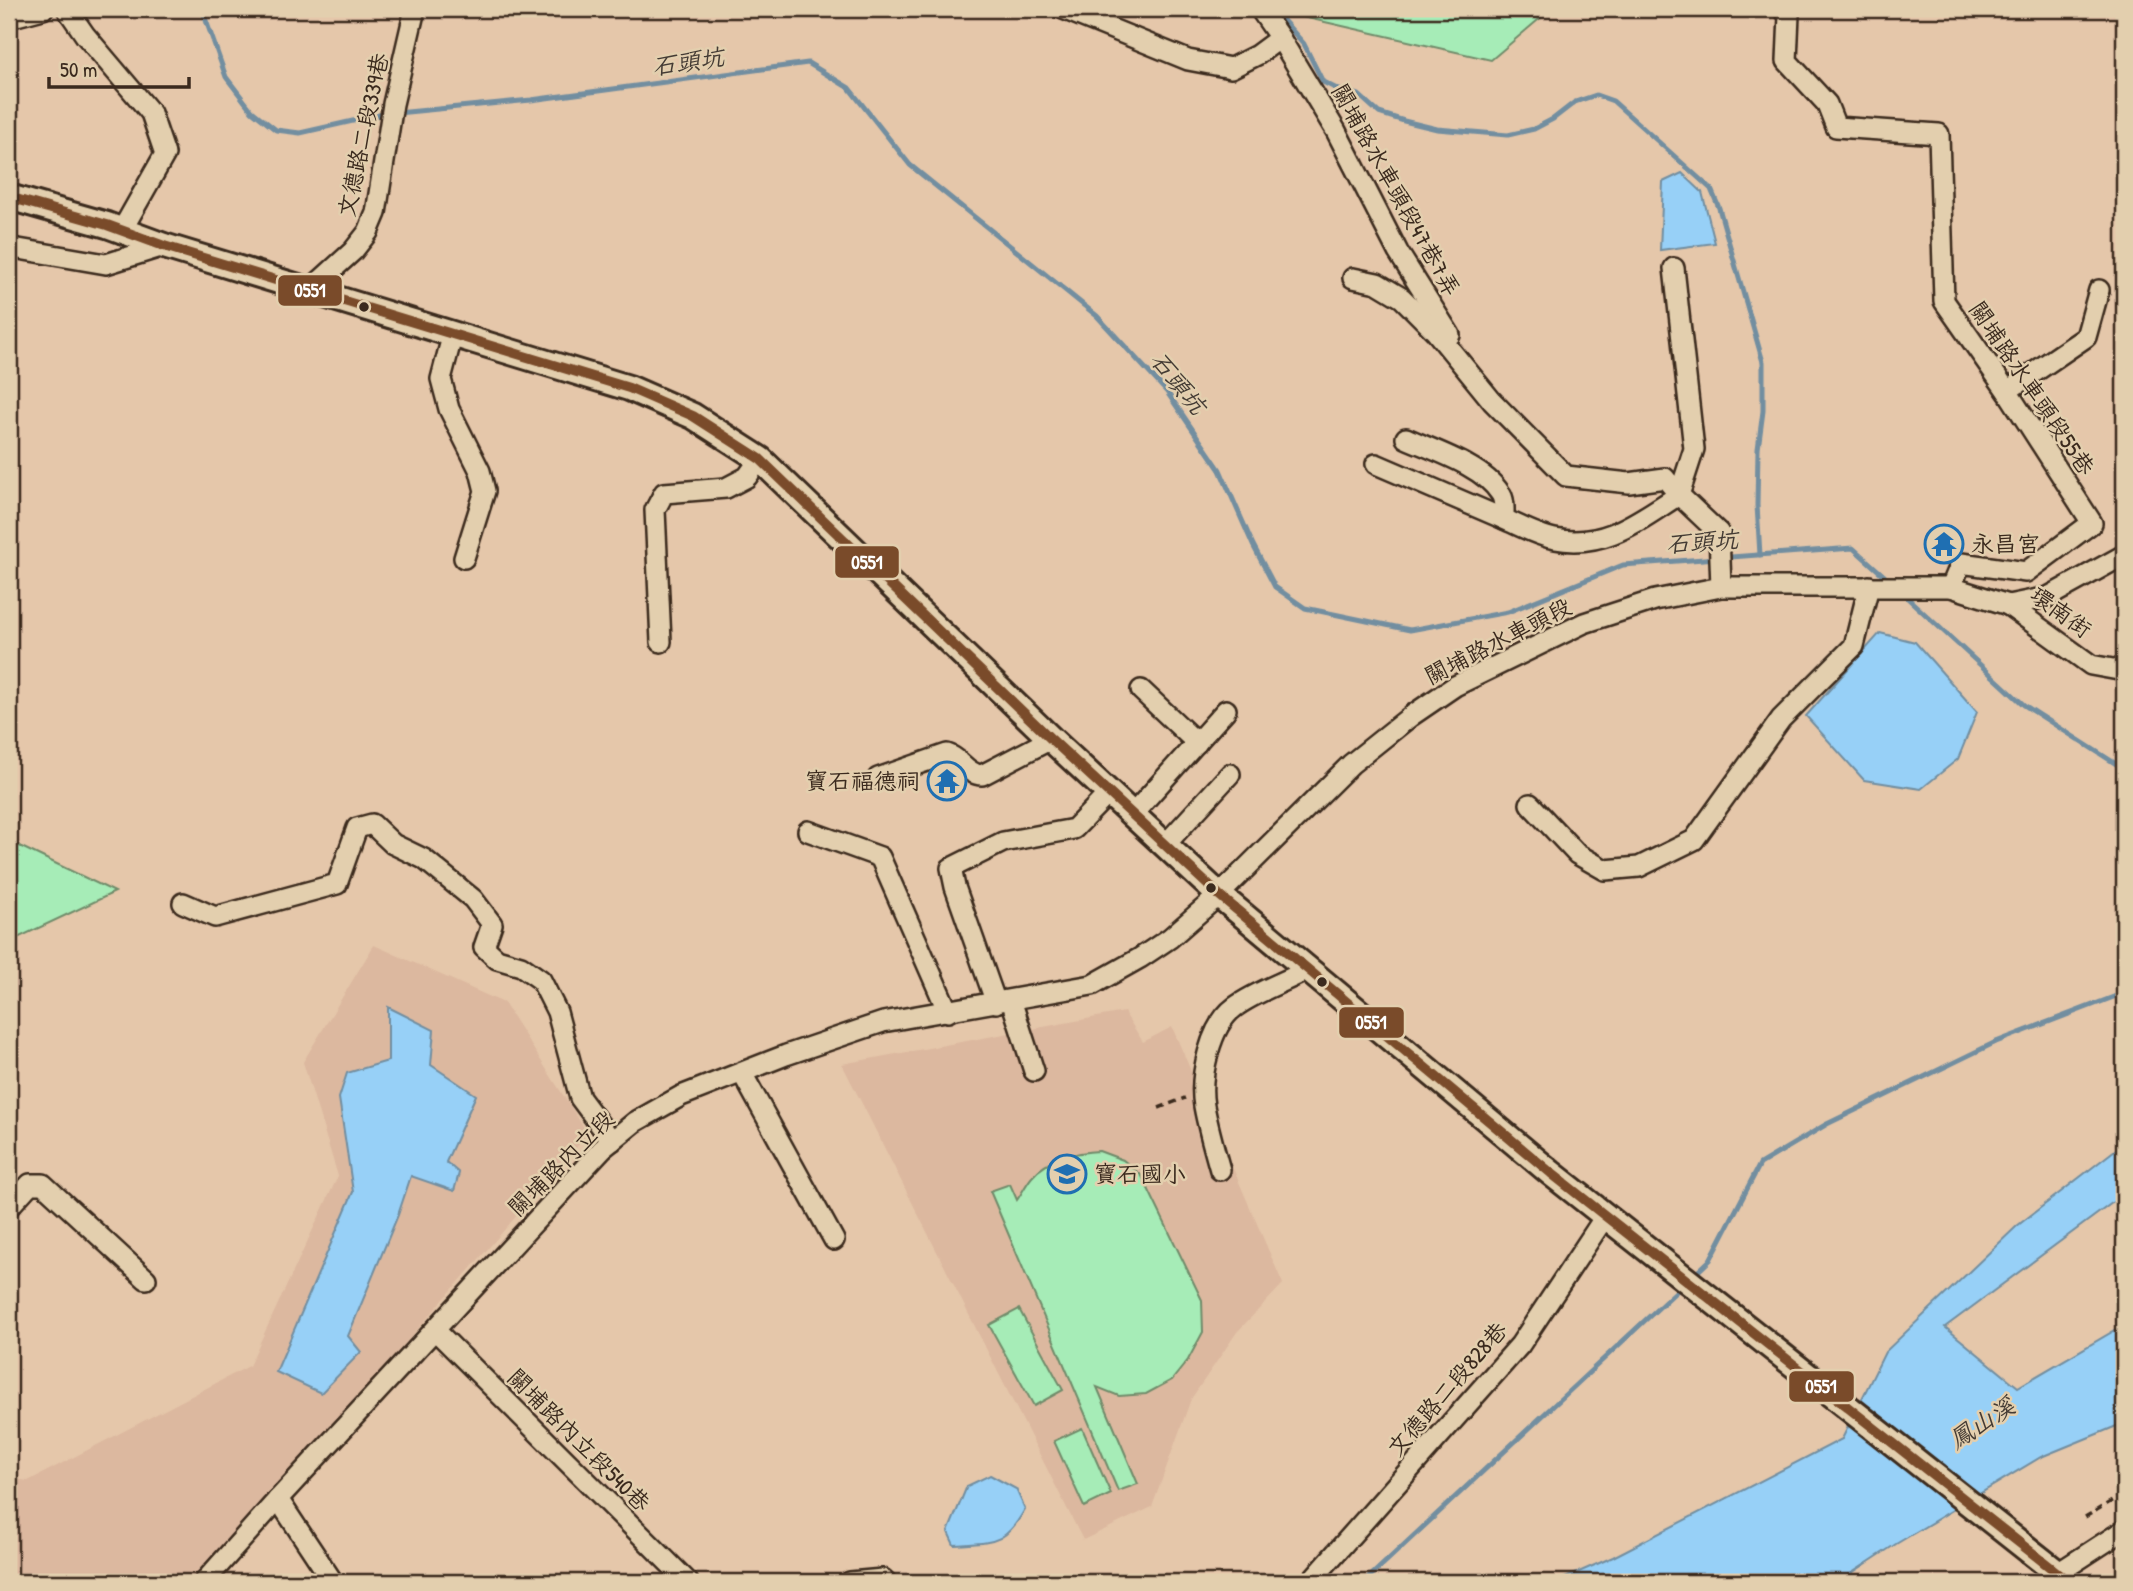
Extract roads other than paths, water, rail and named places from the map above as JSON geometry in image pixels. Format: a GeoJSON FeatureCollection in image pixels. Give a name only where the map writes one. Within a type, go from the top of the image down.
{"type":"FeatureCollection","features":[{"type":"Feature","properties":{"kind":"main road"},"geometry":{"type":"LineString","coordinates":[[9,197],[629,388],[693,416],[760,459],[1164,846],[1307,971],[1551,1173],[2057,1579]]}},
{"type":"Feature","properties":{"kind":"street"},"geometry":{"type":"LineString","coordinates":[[9,18],[43,9]]}},
{"type":"Feature","properties":{"kind":"street"},"geometry":{"type":"LineString","coordinates":[[66,9],[151,113],[165,154],[122,230]]}},
{"type":"Feature","properties":{"kind":"street","name":"文德路二段339巷"},"geometry":{"type":"LineString","coordinates":[[310,290],[353,251],[368,232],[376,213],[392,114],[415,9]]}},
{"type":"Feature","properties":{"kind":"street"},"geometry":{"type":"LineString","coordinates":[[1063,9],[1188,60],[1231,68],[1257,55],[1280,38]]}},
{"type":"Feature","properties":{"kind":"street","name":"關埔路水車頭段47巷7弄"},"geometry":{"type":"LineString","coordinates":[[1260,9],[1336,131],[1398,252],[1492,401]]}},
{"type":"Feature","properties":{"kind":"street","name":"關埔路水車頭段55巷"},"geometry":{"type":"LineString","coordinates":[[1783,9],[1789,15],[1787,61],[1827,104],[1836,127],[1940,134],[1944,301],[2007,391],[2092,523],[2026,572],[1961,563],[1951,587]]}},
{"type":"Feature","properties":{"kind":"street"},"geometry":{"type":"LineString","coordinates":[[9,250],[13,248],[106,264],[164,246]]}},
{"type":"Feature","properties":{"kind":"street"},"geometry":{"type":"LineString","coordinates":[[1376,464],[1553,539],[1579,542],[1614,535],[1679,495],[1694,449],[1674,268]]}},
{"type":"Feature","properties":{"kind":"street"},"geometry":{"type":"LineString","coordinates":[[1353,278],[1377,283],[1402,298],[1435,331],[1492,401],[1566,476],[1629,483],[1665,478],[1719,533],[1721,587]]}},
{"type":"Feature","properties":{"kind":"street"},"geometry":{"type":"LineString","coordinates":[[2007,391],[2086,337],[2099,290]]}},
{"type":"Feature","properties":{"kind":"street"},"geometry":{"type":"LineString","coordinates":[[453,333],[441,379],[449,409],[480,471],[485,491],[464,558]]}},
{"type":"Feature","properties":{"kind":"street"},"geometry":{"type":"LineString","coordinates":[[1406,438],[1467,466],[1488,479],[1502,495],[1504,519]]}},
{"type":"Feature","properties":{"kind":"street"},"geometry":{"type":"LineString","coordinates":[[661,642],[654,510],[664,493],[726,488],[747,477],[760,459]]}},
{"type":"Feature","properties":{"kind":"street"},"geometry":{"type":"LineString","coordinates":[[1951,587],[2008,605],[2048,597],[2124,555]]}},
{"type":"Feature","properties":{"kind":"street"},"geometry":{"type":"LineString","coordinates":[[1530,804],[1577,855],[1605,870],[1639,867],[1694,840],[1781,719],[1854,646],[1869,586]]}},
{"type":"Feature","properties":{"kind":"street","name":"關埔路水車頭段"},"geometry":{"type":"LineString","coordinates":[[1219,895],[1351,764],[1383,737],[1455,686],[1584,623],[1656,600],[1721,587],[1951,587]]}},
{"type":"Feature","properties":{"kind":"street","name":"環南街"},"geometry":{"type":"LineString","coordinates":[[2008,605],[2091,664],[2124,671]]}},
{"type":"Feature","properties":{"kind":"street"},"geometry":{"type":"LineString","coordinates":[[1141,690],[1196,743]]}},
{"type":"Feature","properties":{"kind":"street"},"geometry":{"type":"LineString","coordinates":[[1132,815],[1226,710]]}},
{"type":"Feature","properties":{"kind":"street"},"geometry":{"type":"LineString","coordinates":[[878,778],[947,754],[952,755],[971,772],[982,775],[1051,739]]}},
{"type":"Feature","properties":{"kind":"street"},"geometry":{"type":"LineString","coordinates":[[1164,846],[1230,774]]}},
{"type":"Feature","properties":{"kind":"street"},"geometry":{"type":"LineString","coordinates":[[1034,1071],[955,887],[951,868],[1003,842],[1074,829],[1109,793]]}},
{"type":"Feature","properties":{"kind":"street"},"geometry":{"type":"LineString","coordinates":[[183,903],[215,917],[337,884],[357,828],[372,824],[393,844],[424,859],[473,899],[492,924],[484,947],[497,960],[521,966],[541,980],[557,1012],[580,1098],[612,1141]]}},
{"type":"Feature","properties":{"kind":"street"},"geometry":{"type":"LineString","coordinates":[[808,831],[880,857],[948,1012]]}},
{"type":"Feature","properties":{"kind":"street","name":"關埔路內立段"},"geometry":{"type":"LineString","coordinates":[[204,1582],[602,1149],[635,1122],[681,1096],[883,1022],[1092,985],[1140,958],[1170,937],[1219,895]]}},
{"type":"Feature","properties":{"kind":"street"},"geometry":{"type":"LineString","coordinates":[[1220,1170],[1203,1103],[1208,1053],[1216,1030],[1223,1017],[1235,1006],[1307,971]]}},
{"type":"Feature","properties":{"kind":"street"},"geometry":{"type":"LineString","coordinates":[[742,1073],[834,1240]]}},
{"type":"Feature","properties":{"kind":"street"},"geometry":{"type":"LineString","coordinates":[[9,1207],[30,1184],[43,1184],[146,1279]]}},
{"type":"Feature","properties":{"kind":"street","name":"文德路二段828巷"},"geometry":{"type":"LineString","coordinates":[[1310,1582],[1520,1345],[1606,1215]]}},
{"type":"Feature","properties":{"kind":"street","name":"關埔路內立段540巷"},"geometry":{"type":"LineString","coordinates":[[436,1331],[688,1582]]}},
{"type":"Feature","properties":{"kind":"street"},"geometry":{"type":"LineString","coordinates":[[278,1499],[333,1582]]}},
{"type":"Feature","properties":{"kind":"street"},"geometry":{"type":"LineString","coordinates":[[2057,1579],[2124,1530]]}},
{"type":"Feature","properties":{"kind":"street"},"geometry":{"type":"LineString","coordinates":[[850,1582],[883,1579],[886,1582]]}},
{"type":"Feature","properties":{"kind":"water"},"geometry":{"type":"Polygon","coordinates":[[[1682,173],[1702,192],[1715,243],[1660,250],[1663,182],[1682,173]]]}},
{"type":"Feature","properties":{"kind":"water"},"geometry":{"type":"Polygon","coordinates":[[[1880,633],[1915,642],[1977,712],[1958,759],[1921,789],[1864,780],[1806,716],[1880,633]]]}},
{"type":"Feature","properties":{"kind":"water"},"geometry":{"type":"Polygon","coordinates":[[[388,1007],[434,1030],[431,1065],[476,1095],[446,1162],[459,1173],[454,1191],[411,1176],[398,1215],[348,1336],[361,1352],[321,1393],[276,1372],[353,1192],[339,1098],[347,1073],[388,1061],[388,1007]]]}},
{"type":"Feature","properties":{"kind":"water","name":"鳳山溪"},"geometry":{"type":"Polygon","coordinates":[[[2124,1143],[2124,1194],[1945,1327],[2018,1387],[2124,1325],[2124,1423],[2041,1457],[1838,1582],[1556,1582],[1613,1557],[1842,1439],[1885,1352],[2017,1226],[2124,1143]]]}},
{"type":"Feature","properties":{"kind":"water"},"geometry":{"type":"Polygon","coordinates":[[[990,1475],[1016,1489],[1025,1509],[1004,1536],[988,1542],[954,1545],[948,1532],[967,1486],[990,1475]]]}},
{"type":"Feature","properties":{"kind":"waterway","name":"石頭坑"},"geometry":{"type":"LineString","coordinates":[[202,9],[226,77],[252,111],[276,130],[300,133],[388,113]]}},
{"type":"Feature","properties":{"kind":"waterway"},"geometry":{"type":"LineString","coordinates":[[1273,9],[1304,44],[1323,82],[1359,95],[1379,113],[1437,129],[1508,135],[1534,129],[1575,102],[1596,95],[1613,101],[1711,189],[1719,208],[1763,362],[1757,505],[1760,555]]}},
{"type":"Feature","properties":{"kind":"waterway","name":"石頭坑"},"geometry":{"type":"LineString","coordinates":[[397,113],[531,100],[808,63],[849,88],[910,165],[1097,316],[1167,392],[1220,470],[1275,587],[1305,608],[1410,630],[1508,612],[1623,565],[1853,548],[1890,581]]}},
{"type":"Feature","properties":{"kind":"waterway","name":"石頭坑"},"geometry":{"type":"LineString","coordinates":[[1902,593],[2024,705],[2124,769]]}},
{"type":"Feature","properties":{"kind":"waterway"},"geometry":{"type":"LineString","coordinates":[[1692,1277],[1710,1260],[1760,1164],[1827,1124],[1996,1042],[2124,993]]}},
{"type":"Feature","properties":{"kind":"waterway"},"geometry":{"type":"LineString","coordinates":[[1364,1582],[1682,1286]]}},
{"type":"Feature","properties":{"kind":"place","name":"永昌宮"},"geometry":{"type":"Point","coordinates":[1944,544]}},
{"type":"Feature","properties":{"kind":"place","name":"寶石福德祠"},"geometry":{"type":"Point","coordinates":[947,781]}},
{"type":"Feature","properties":{"kind":"place","name":"寶石國小"},"geometry":{"type":"Point","coordinates":[1067,1174]}}]}
